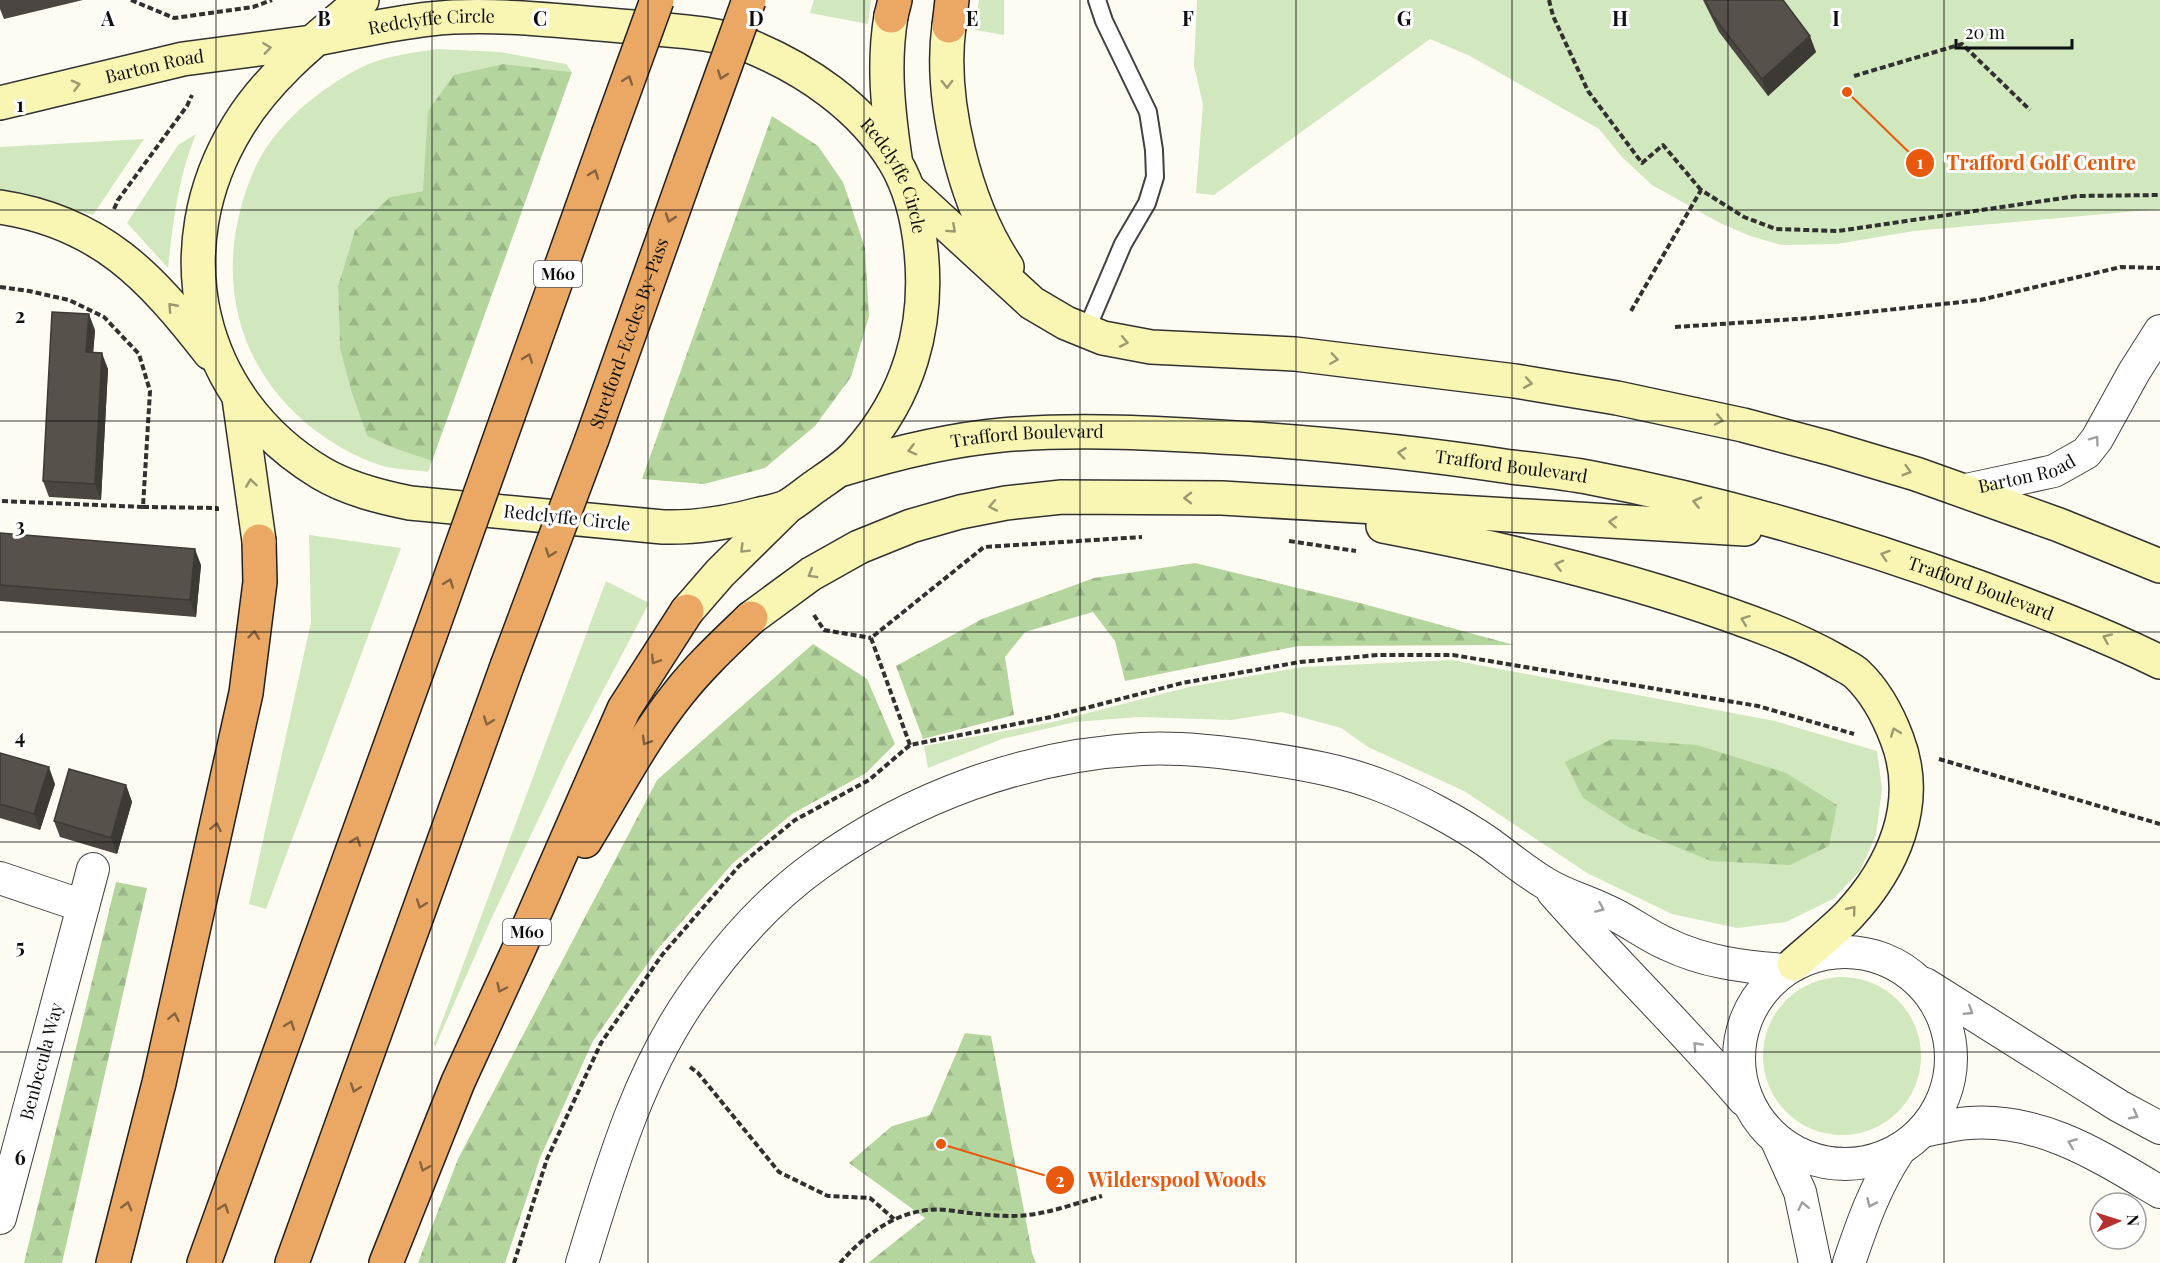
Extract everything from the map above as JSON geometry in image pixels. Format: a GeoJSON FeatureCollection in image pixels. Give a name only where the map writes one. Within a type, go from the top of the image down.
{"type":"FeatureCollection","features":[{"type":"Feature","properties":{"kind":"highway","name":"M60"},"geometry":{"type":"LineString","coordinates":[[204,1263],[657,0]]}},
{"type":"Feature","properties":{"kind":"highway","name":"Stretford-Eccles By-Pass"},"geometry":{"type":"LineString","coordinates":[[292,1263],[749,0]]}},
{"type":"Feature","properties":{"kind":"highway"},"geometry":{"type":"LineString","coordinates":[[113,1263],[159,1083],[246,693],[260,582],[259,541]]}},
{"type":"Feature","properties":{"kind":"highway","name":"M60"},"geometry":{"type":"LineString","coordinates":[[386,1263],[458,1082],[624,709],[687,611]]}},
{"type":"Feature","properties":{"kind":"highway","name":"M60"},"geometry":{"type":"LineString","coordinates":[[518,951],[650,733],[677,695],[713,653],[751,618]]}},
{"type":"Feature","properties":{"kind":"main road"},"geometry":{"type":"LineString","coordinates":[[314,40],[362,0]]}},
{"type":"Feature","properties":{"kind":"main road"},"geometry":{"type":"LineString","coordinates":[[893,8],[886,69],[889,115],[902,177],[1032,303],[1066,323],[1103,338],[1151,347],[1295,354],[1515,381],[1617,398],[1818,445],[1966,490],[2160,566]]}},
{"type":"Feature","properties":{"kind":"main road"},"geometry":{"type":"LineString","coordinates":[[950,13],[946,43],[947,94],[960,155],[978,214],[997,252],[1032,303]]}},
{"type":"Feature","properties":{"kind":"main road","name":"Redclyffe Circle"},"geometry":{"type":"LineString","coordinates":[[480,17],[582,23],[706,35],[745,44],[788,64],[823,86],[853,110],[868,126],[902,177],[919,226],[924,280],[921,329],[909,371],[887,417],[856,456],[786,507],[726,523],[693,528],[410,503],[383,498],[322,474],[295,456],[262,426],[239,398],[222,368],[205,320],[198,270],[199,230],[209,188],[238,125],[264,90],[314,40],[431,19],[480,17]]}},
{"type":"Feature","properties":{"kind":"main road","name":"Barton Road"},"geometry":{"type":"LineString","coordinates":[[0,103],[183,59],[314,40]]}},
{"type":"Feature","properties":{"kind":"main road"},"geometry":{"type":"LineString","coordinates":[[0,207],[49,218],[78,229],[108,248],[132,266],[158,292],[191,328],[222,368]]}},
{"type":"Feature","properties":{"kind":"main road"},"geometry":{"type":"LineString","coordinates":[[239,398],[259,541]]}},
{"type":"Feature","properties":{"kind":"main road","name":"Trafford Boulevard"},"geometry":{"type":"LineString","coordinates":[[836,472],[922,447],[1007,435],[1093,433],[1340,445],[1461,459],[1591,478],[1818,533],[2054,615],[2160,662]]}},
{"type":"Feature","properties":{"kind":"main road"},"geometry":{"type":"LineString","coordinates":[[751,618],[811,574],[859,548],[911,526],[960,512],[1006,503],[1062,497],[1222,498],[1818,533]]}},
{"type":"Feature","properties":{"kind":"main road"},"geometry":{"type":"LineString","coordinates":[[1222,498],[1344,518],[1472,543],[1631,583],[1721,611],[1807,644],[1856,672],[1887,712],[1901,747],[1906,773],[1907,805],[1899,837],[1877,878],[1848,916],[1789,967]]}},
{"type":"Feature","properties":{"kind":"main road"},"geometry":{"type":"LineString","coordinates":[[687,611],[720,573],[786,507]]}},
{"type":"Feature","properties":{"kind":"street","name":"Barton Road"},"geometry":{"type":"LineString","coordinates":[[1966,490],[2054,471],[2086,453],[2097,439],[2134,372],[2160,332]]}},
{"type":"Feature","properties":{"kind":"street"},"geometry":{"type":"LineString","coordinates":[[582,1263],[623,1136],[661,1049],[691,998],[736,941],[775,899],[816,866],[862,835],[925,802],[995,775],[1056,758],[1143,749],[1220,752],[1308,765],[1382,786],[1437,813],[1484,840],[1546,884],[1610,912],[1668,945],[1717,962],[1750,968],[1789,967]]}},
{"type":"Feature","properties":{"kind":"street","name":"Benbecula Way"},"geometry":{"type":"LineString","coordinates":[[0,1218],[93,869]]}},
{"type":"Feature","properties":{"kind":"street"},"geometry":{"type":"LineString","coordinates":[[0,878],[83,906]]}},
{"type":"Feature","properties":{"kind":"street"},"geometry":{"type":"LineString","coordinates":[[1546,884],[1588,932],[1713,1063],[1764,1128],[1777,1141],[1802,1156],[1819,1162],[1847,1165],[1871,1162],[1898,1152]]}},
{"type":"Feature","properties":{"kind":"street"},"geometry":{"type":"LineString","coordinates":[[1749,1106],[1738,1069],[1738,1047],[1742,1028],[1756,998],[1773,978],[1789,967],[1824,953],[1845,951],[1874,955],[1895,964],[2119,1106],[2160,1128]]}},
{"type":"Feature","properties":{"kind":"street"},"geometry":{"type":"LineString","coordinates":[[1849,1263],[1883,1174],[1898,1152],[1923,1131],[1934,1117],[1950,1081],[1952,1059],[1947,1027],[1936,1002],[1919,980]]}},
{"type":"Feature","properties":{"kind":"street"},"geometry":{"type":"LineString","coordinates":[[1923,1131],[1968,1123],[2004,1124],[2039,1130],[2090,1151],[2160,1192]]}},
{"type":"Feature","properties":{"kind":"street"},"geometry":{"type":"LineString","coordinates":[[1777,1141],[1800,1192],[1815,1263]]}},
{"type":"Feature","properties":{"kind":"lane"},"geometry":{"type":"LineString","coordinates":[[1086,331],[1124,244],[1147,203],[1155,177],[1154,150],[1148,112],[1104,21],[1097,0]]}},
{"type":"Feature","properties":{"kind":"path"},"geometry":{"type":"LineString","coordinates":[[131,0],[174,18],[253,7],[272,0]]}},
{"type":"Feature","properties":{"kind":"path"},"geometry":{"type":"LineString","coordinates":[[1549,0],[1553,16],[1588,91],[1642,163],[1663,145],[1701,190],[1744,217],[1776,229],[1838,231],[2077,196],[2160,195]]}},
{"type":"Feature","properties":{"kind":"path"},"geometry":{"type":"LineString","coordinates":[[1854,75],[1962,44],[2030,110]]}},
{"type":"Feature","properties":{"kind":"path"},"geometry":{"type":"LineString","coordinates":[[112,212],[118,200],[188,106],[192,95]]}},
{"type":"Feature","properties":{"kind":"path"},"geometry":{"type":"LineString","coordinates":[[1631,311],[1701,190]]}},
{"type":"Feature","properties":{"kind":"path"},"geometry":{"type":"LineString","coordinates":[[1675,327],[1812,318],[1980,300],[2121,267],[2160,268]]}},
{"type":"Feature","properties":{"kind":"path"},"geometry":{"type":"LineString","coordinates":[[0,287],[69,300],[104,317],[139,354],[150,391],[142,507]]}},
{"type":"Feature","properties":{"kind":"path"},"geometry":{"type":"LineString","coordinates":[[0,501],[217,508],[217,516]]}},
{"type":"Feature","properties":{"kind":"path"},"geometry":{"type":"LineString","coordinates":[[808,607],[824,630],[871,638],[984,547],[1145,537]]}},
{"type":"Feature","properties":{"kind":"path"},"geometry":{"type":"LineString","coordinates":[[1284,541],[1365,552]]}},
{"type":"Feature","properties":{"kind":"path"},"geometry":{"type":"LineString","coordinates":[[871,638],[910,745],[1051,717],[1182,683],[1300,662],[1378,656],[1454,655],[1758,706],[2160,824]]}},
{"type":"Feature","properties":{"kind":"path"},"geometry":{"type":"LineString","coordinates":[[661,1049],[698,1073],[779,1172],[828,1196],[870,1198],[894,1219]]}},
{"type":"Feature","properties":{"kind":"path"},"geometry":{"type":"LineString","coordinates":[[840,1263],[862,1239],[894,1219],[910,1213],[927,1210],[1014,1216],[1049,1212],[1102,1196]]}},
{"type":"Feature","properties":{"kind":"green space"},"geometry":{"type":"Polygon","coordinates":[[[814,0],[871,0],[868,24],[810,13],[814,0]]]}},
{"type":"Feature","properties":{"kind":"green space"},"geometry":{"type":"Polygon","coordinates":[[[979,0],[1004,0],[1004,35],[975,30],[979,0]]]}},
{"type":"Feature","properties":{"kind":"green space"},"geometry":{"type":"Polygon","coordinates":[[[1197,0],[2160,0],[2160,209],[1914,231],[1837,244],[1782,245],[1750,236],[1720,223],[1652,185],[1622,157],[1599,129],[1470,56],[1430,39],[1214,195],[1196,193],[1203,104],[1194,66],[1197,0]]]}},
{"type":"Feature","properties":{"kind":"green space"},"geometry":{"type":"Polygon","coordinates":[[[437,49],[500,52],[566,64],[572,72],[504,64],[423,191],[390,197],[355,230],[338,286],[340,349],[352,394],[367,436],[432,461],[428,472],[387,467],[362,458],[325,437],[294,412],[257,364],[245,338],[237,310],[233,282],[233,253],[237,224],[253,173],[267,147],[289,119],[322,91],[358,69],[387,58],[437,49]]]}},
{"type":"Feature","properties":{"kind":"green space"},"geometry":{"type":"Polygon","coordinates":[[[504,64],[572,72],[432,461],[367,436],[352,394],[340,349],[338,286],[355,230],[390,197],[423,191],[428,111],[454,75],[504,64]]]}},
{"type":"Feature","properties":{"kind":"green space"},"geometry":{"type":"Polygon","coordinates":[[[772,116],[818,146],[843,182],[865,248],[869,316],[851,377],[815,426],[765,468],[704,484],[642,479],[772,116]]]}},
{"type":"Feature","properties":{"kind":"green space"},"geometry":{"type":"Polygon","coordinates":[[[196,134],[181,183],[168,268],[127,223],[178,145],[196,134]]]}},
{"type":"Feature","properties":{"kind":"green space"},"geometry":{"type":"Polygon","coordinates":[[[144,139],[93,215],[0,192],[0,147],[144,139]]]}},
{"type":"Feature","properties":{"kind":"green space"},"geometry":{"type":"Polygon","coordinates":[[[309,535],[401,548],[266,909],[249,904],[311,622],[309,535]]]}},
{"type":"Feature","properties":{"kind":"green space"},"geometry":{"type":"Polygon","coordinates":[[[1195,563],[1360,603],[1514,645],[1298,646],[1125,681],[1115,641],[1093,612],[1025,632],[1005,657],[1014,715],[923,739],[896,666],[982,619],[1094,578],[1195,563]]]}},
{"type":"Feature","properties":{"kind":"green space"},"geometry":{"type":"Polygon","coordinates":[[[606,581],[649,603],[566,761],[493,915],[435,1047],[434,1043],[606,581]]]}},
{"type":"Feature","properties":{"kind":"green space"},"geometry":{"type":"Polygon","coordinates":[[[813,644],[867,679],[895,744],[866,773],[792,814],[732,864],[657,950],[593,1041],[540,1158],[505,1263],[418,1263],[458,1159],[657,780],[813,644]]]}},
{"type":"Feature","properties":{"kind":"green space"},"geometry":{"type":"Polygon","coordinates":[[[1452,660],[1775,721],[1877,751],[1882,789],[1876,835],[1860,871],[1833,899],[1786,922],[1737,928],[1672,914],[1587,873],[1464,791],[1368,747],[1341,728],[1282,712],[1231,720],[1139,717],[1075,722],[1002,739],[928,768],[924,746],[1053,722],[1189,687],[1302,667],[1452,660]]]}},
{"type":"Feature","properties":{"kind":"green space"},"geometry":{"type":"Polygon","coordinates":[[[1612,739],[1697,745],[1786,773],[1837,805],[1829,846],[1790,865],[1711,861],[1630,828],[1583,798],[1565,762],[1612,739]]]}},
{"type":"Feature","properties":{"kind":"green space"},"geometry":{"type":"Polygon","coordinates":[[[116,882],[147,888],[62,1263],[24,1263],[116,882]]]}},
{"type":"Feature","properties":{"kind":"green space"},"geometry":{"type":"Polygon","coordinates":[[[1842,977],[1872,983],[1898,1000],[1915,1026],[1921,1056],[1915,1086],[1898,1112],[1872,1129],[1842,1135],[1812,1129],[1786,1112],[1769,1086],[1763,1056],[1769,1026],[1786,1000],[1812,983],[1842,977]]]}},
{"type":"Feature","properties":{"kind":"green space"},"geometry":{"type":"Polygon","coordinates":[[[965,1033],[991,1036],[1032,1253],[1036,1263],[868,1263],[925,1218],[849,1163],[892,1126],[930,1115],[965,1033]]]}},
{"type":"Feature","properties":{"kind":"building"},"geometry":{"type":"Polygon","coordinates":[[[1705,0],[1783,0],[1810,36],[1762,79],[1713,16],[1705,0]]]}},
{"type":"Feature","properties":{"kind":"building"},"geometry":{"type":"Polygon","coordinates":[[[52,312],[89,314],[86,352],[102,353],[95,484],[43,481],[52,312]]]}},
{"type":"Feature","properties":{"kind":"building"},"geometry":{"type":"Polygon","coordinates":[[[0,533],[195,549],[190,600],[0,585],[0,533]]]}},
{"type":"Feature","properties":{"kind":"building"},"geometry":{"type":"Polygon","coordinates":[[[0,753],[49,767],[34,814],[0,804],[0,753]]]}},
{"type":"Feature","properties":{"kind":"building"},"geometry":{"type":"Polygon","coordinates":[[[69,769],[126,785],[111,838],[54,821],[69,769]]]}},
{"type":"Feature","properties":{"kind":"place","name":"Trafford Golf Centre"},"geometry":{"type":"Point","coordinates":[1847,92]}},
{"type":"Feature","properties":{"kind":"place","name":"Wilderspool Woods"},"geometry":{"type":"Point","coordinates":[941,1144]}}]}
